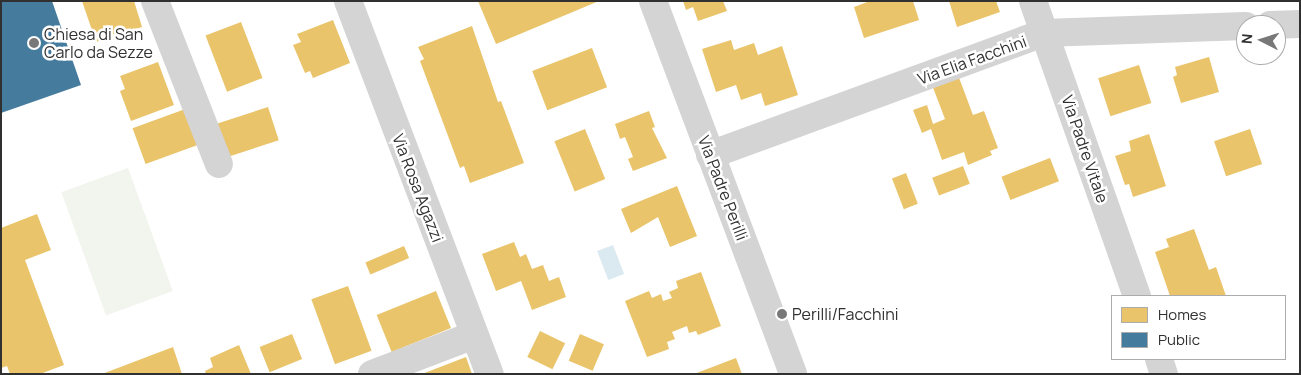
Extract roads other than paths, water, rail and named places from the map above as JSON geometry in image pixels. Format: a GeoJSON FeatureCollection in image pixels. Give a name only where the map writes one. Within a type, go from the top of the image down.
{"type":"FeatureCollection","features":[{"type":"Feature","properties":{"kind":"street"},"geometry":{"type":"LineString","coordinates":[[155,1],[219,164]]}},
{"type":"Feature","properties":{"kind":"street","name":"Via Rosa Agazzi"},"geometry":{"type":"LineString","coordinates":[[348,1],[490,374]]}},
{"type":"Feature","properties":{"kind":"street","name":"Via Padre Perilli"},"geometry":{"type":"LineString","coordinates":[[652,1],[793,374]]}},
{"type":"Feature","properties":{"kind":"street","name":"Via Padre Vitale"},"geometry":{"type":"LineString","coordinates":[[1033,1],[1136,295]]}},
{"type":"Feature","properties":{"kind":"street"},"geometry":{"type":"LineString","coordinates":[[1286,24],[1300,24]]}},
{"type":"Feature","properties":{"kind":"street","name":"Via Elia Facchini"},"geometry":{"type":"LineString","coordinates":[[710,154],[1044,34],[1236,26]]}},
{"type":"Feature","properties":{"kind":"street"},"geometry":{"type":"LineString","coordinates":[[372,374],[474,335]]}},
{"type":"Feature","properties":{"kind":"street"},"geometry":{"type":"LineString","coordinates":[[1158,360],[1164,374]]}},
{"type":"Feature","properties":{"kind":"place","name":"Chiesa di San Carlo da Sezze"},"geometry":{"type":"Point","coordinates":[34,43]}},
{"type":"Feature","properties":{"kind":"place","name":"Perilli/Facchini"},"geometry":{"type":"Point","coordinates":[782,314]}}]}
